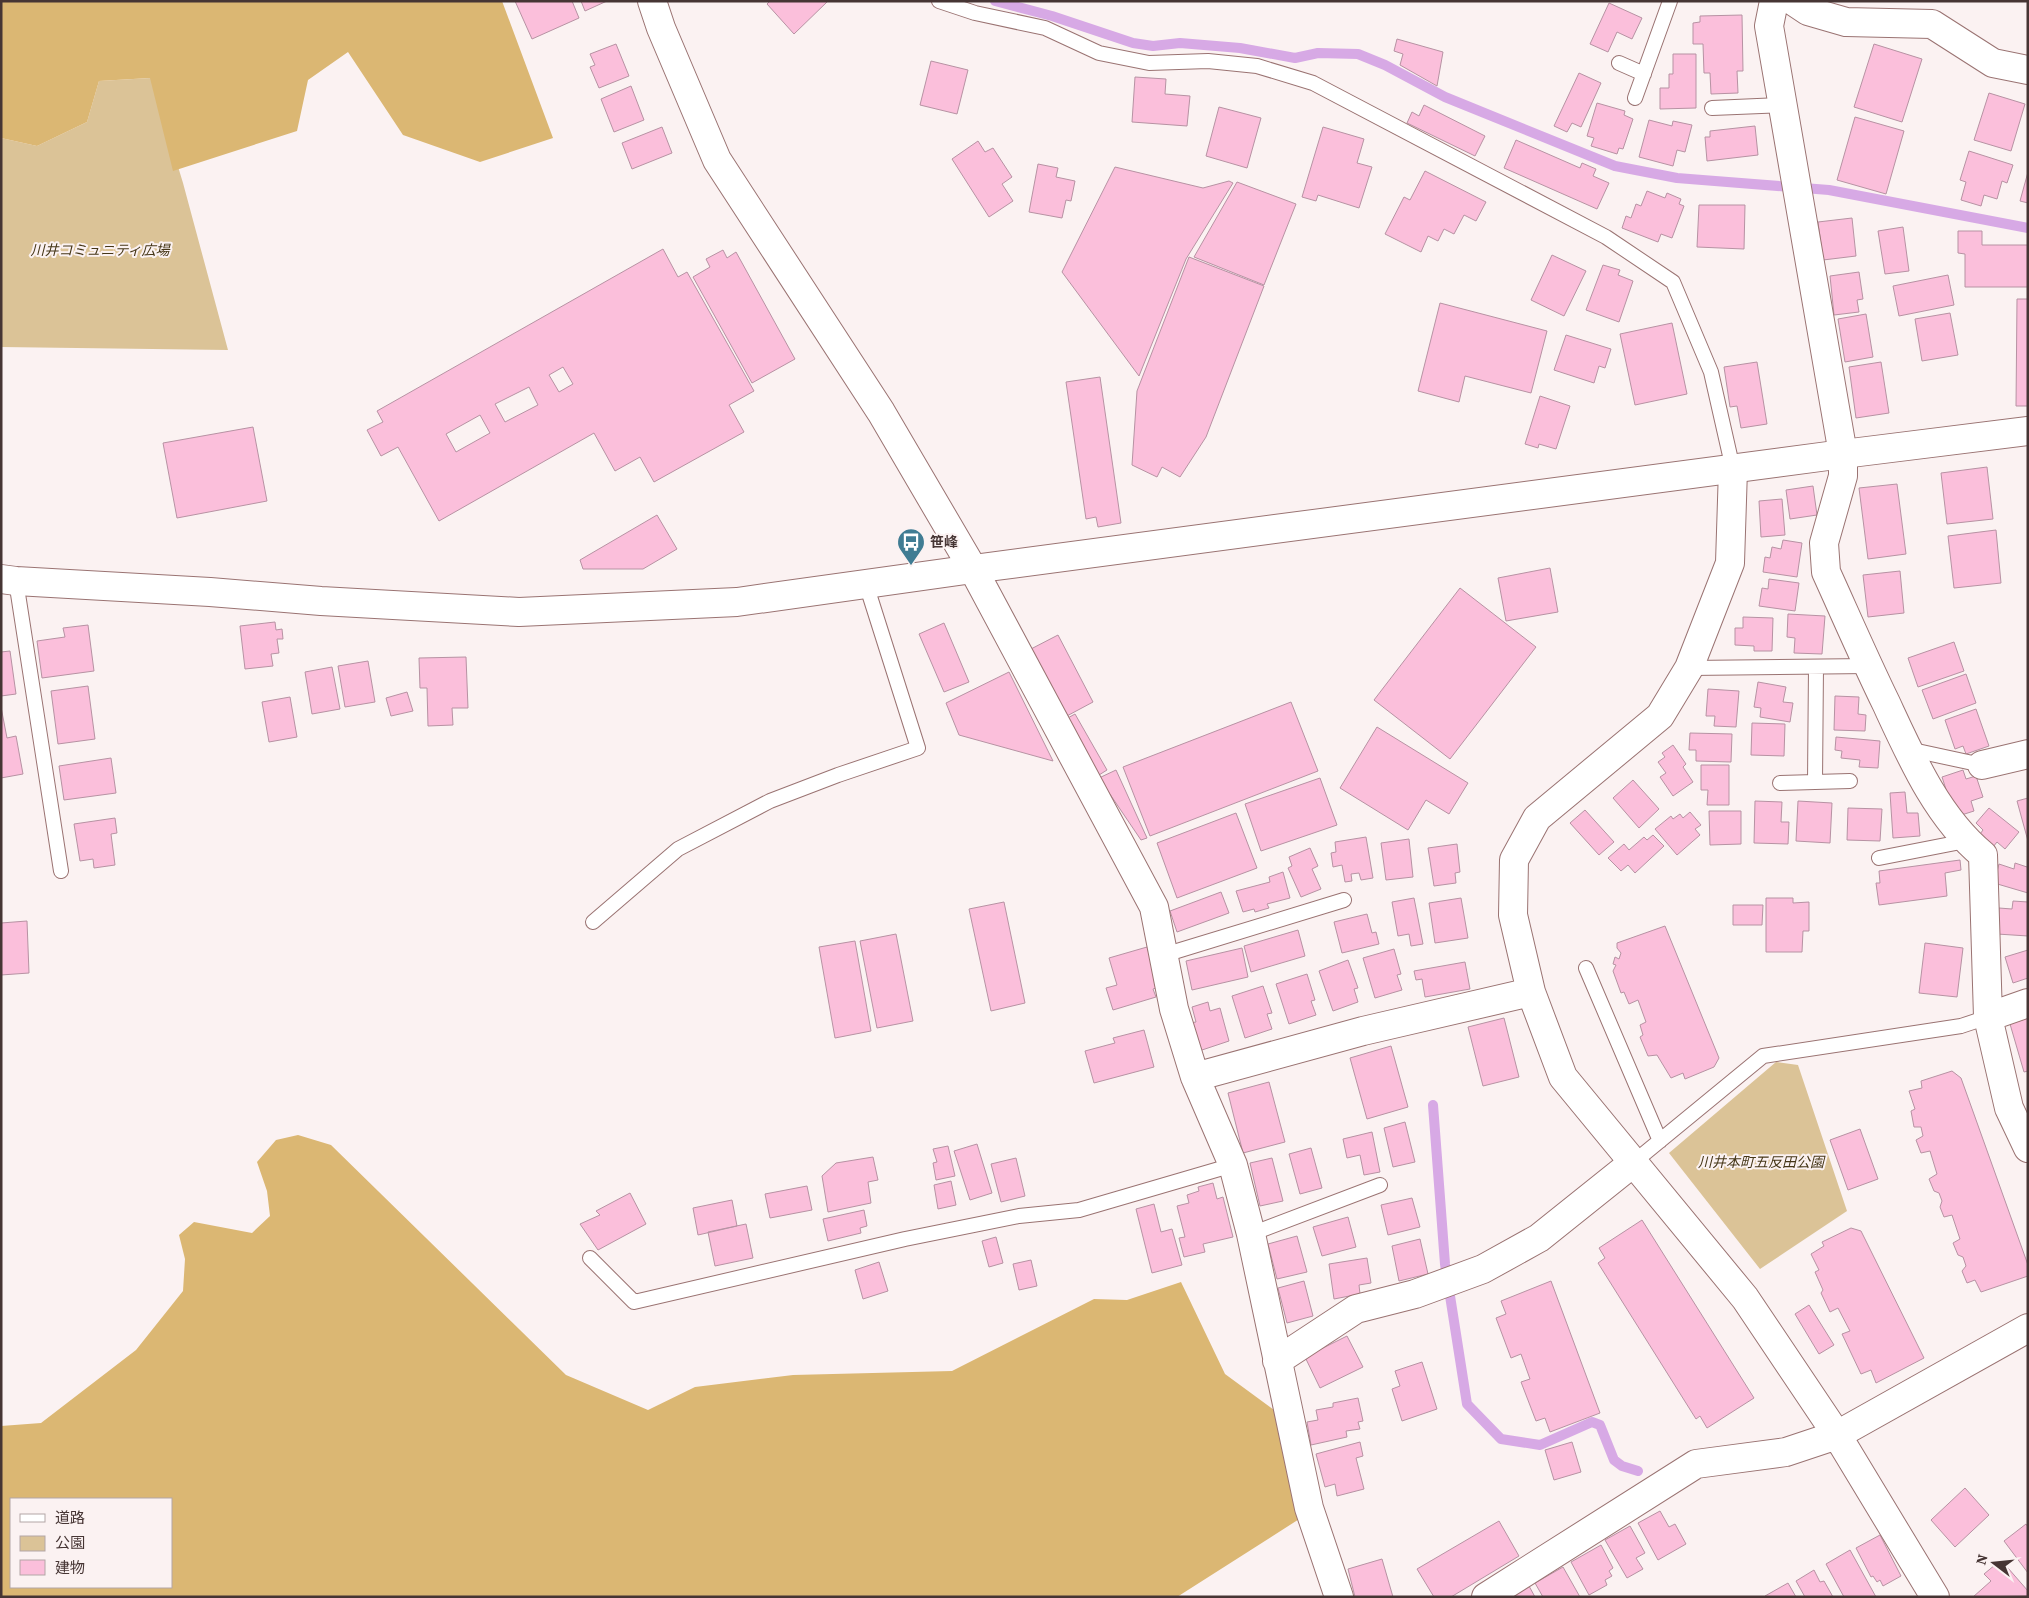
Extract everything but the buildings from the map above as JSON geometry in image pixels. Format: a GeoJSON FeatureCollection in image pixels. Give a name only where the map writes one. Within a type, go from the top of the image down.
{"type":"FeatureCollection","features":[{"type":"Feature","properties":{"kind":"street"},"geometry":{"type":"LineString","coordinates":[[652,1],[661,28],[717,160],[881,412],[973,569],[1154,907],[1174,1008],[1196,1077],[1233,1165],[1251,1234],[1309,1508],[1339,1597]]}},
{"type":"Feature","properties":{"kind":"street"},"geometry":{"type":"LineString","coordinates":[[1774,1],[1769,26],[1843,454],[1843,476],[1824,543],[1826,572],[1907,749],[1946,816],[1966,841],[1983,855],[1988,1017],[2009,1108],[2028,1148]]}},
{"type":"Feature","properties":{"kind":"street"},"geometry":{"type":"LineString","coordinates":[[1793,1],[1808,11],[1846,22],[1932,24],[1993,63],[2028,70]]}},
{"type":"Feature","properties":{"kind":"street"},"geometry":{"type":"LineString","coordinates":[[6,581],[519,612],[737,602],[973,569],[2028,431]]}},
{"type":"Feature","properties":{"kind":"street"},"geometry":{"type":"LineString","coordinates":[[1733,469],[1730,563],[1689,668],[1660,716],[1536,818],[1514,860],[1513,915],[1531,992],[1563,1077],[1744,1298],[1837,1435],[1935,1597]]}},
{"type":"Feature","properties":{"kind":"street"},"geometry":{"type":"LineString","coordinates":[[1982,765],[2028,754]]}},
{"type":"Feature","properties":{"kind":"street"},"geometry":{"type":"LineString","coordinates":[[1196,1077],[1363,1031],[1531,992]]}},
{"type":"Feature","properties":{"kind":"street"},"geometry":{"type":"LineString","coordinates":[[1988,1017],[2028,1003]]}},
{"type":"Feature","properties":{"kind":"street"},"geometry":{"type":"LineString","coordinates":[[1277,1361],[1356,1309],[1415,1294],[1483,1269],[1539,1238],[1634,1162]]}},
{"type":"Feature","properties":{"kind":"street"},"geometry":{"type":"LineString","coordinates":[[1486,1597],[1696,1464],[1786,1452],[1837,1435],[2028,1328]]}},
{"type":"Feature","properties":{"kind":"lane"},"geometry":{"type":"LineString","coordinates":[[938,1],[975,13],[1045,28],[1099,53],[1149,63],[1208,61],[1257,66],[1313,83],[1606,237],[1672,282],[1711,372],[1733,469]]}},
{"type":"Feature","properties":{"kind":"lane"},"geometry":{"type":"LineString","coordinates":[[1636,98],[1670,1]]}},
{"type":"Feature","properties":{"kind":"lane"},"geometry":{"type":"LineString","coordinates":[[1619,63],[1644,74]]}},
{"type":"Feature","properties":{"kind":"lane"},"geometry":{"type":"LineString","coordinates":[[1712,108],[1783,105]]}},
{"type":"Feature","properties":{"kind":"lane"},"geometry":{"type":"LineString","coordinates":[[6,581],[62,871]]}},
{"type":"Feature","properties":{"kind":"lane"},"geometry":{"type":"LineString","coordinates":[[593,922],[678,850],[770,801],[838,775],[918,748],[866,584]]}},
{"type":"Feature","properties":{"kind":"lane"},"geometry":{"type":"LineString","coordinates":[[1689,668],[1868,666]]}},
{"type":"Feature","properties":{"kind":"lane"},"geometry":{"type":"LineString","coordinates":[[1815,782],[1816,667]]}},
{"type":"Feature","properties":{"kind":"lane"},"geometry":{"type":"LineString","coordinates":[[1907,749],[1982,765]]}},
{"type":"Feature","properties":{"kind":"lane"},"geometry":{"type":"LineString","coordinates":[[1780,783],[1850,781]]}},
{"type":"Feature","properties":{"kind":"lane"},"geometry":{"type":"LineString","coordinates":[[1879,858],[1966,841]]}},
{"type":"Feature","properties":{"kind":"lane"},"geometry":{"type":"LineString","coordinates":[[1164,955],[1344,900]]}},
{"type":"Feature","properties":{"kind":"lane"},"geometry":{"type":"LineString","coordinates":[[1586,968],[1660,1140]]}},
{"type":"Feature","properties":{"kind":"lane"},"geometry":{"type":"LineString","coordinates":[[1634,1162],[1763,1056],[1961,1026],[1988,1017]]}},
{"type":"Feature","properties":{"kind":"lane"},"geometry":{"type":"LineString","coordinates":[[590,1258],[634,1302],[877,1246],[1019,1216],[1079,1210],[1233,1165]]}},
{"type":"Feature","properties":{"kind":"lane"},"geometry":{"type":"LineString","coordinates":[[1251,1234],[1380,1185]]}},
{"type":"Feature","properties":{"kind":"green space","name":"川井コミュニティ広場"},"geometry":{"type":"Polygon","coordinates":[[[151,78],[183,183],[228,350],[1,347],[1,138],[37,146],[87,122],[99,81],[151,78]]]}},
{"type":"Feature","properties":{"kind":"green space","name":"川井本町五反田公園"},"geometry":{"type":"Polygon","coordinates":[[[1776,1062],[1798,1065],[1847,1211],[1760,1269],[1669,1153],[1776,1062]]]}},
{"type":"Feature","properties":{"kind":"shaded area"},"geometry":{"type":"Polygon","coordinates":[[[1,1],[502,1],[553,138],[480,162],[403,135],[348,52],[308,80],[297,131],[173,171],[150,78],[99,81],[87,122],[37,146],[1,138],[1,1]]]}},
{"type":"Feature","properties":{"kind":"shaded area"},"geometry":{"type":"Polygon","coordinates":[[[298,1135],[331,1145],[566,1375],[648,1410],[695,1387],[793,1375],[952,1371],[1094,1299],[1127,1300],[1181,1282],[1225,1374],[1278,1413],[1304,1516],[1177,1597],[1,1597],[1,1426],[41,1423],[136,1350],[183,1291],[185,1259],[179,1235],[194,1222],[252,1233],[270,1216],[267,1191],[257,1162],[276,1140],[298,1135]]]}},
{"type":"Feature","properties":{"kind":"waterway"},"geometry":{"type":"LineString","coordinates":[[995,1],[1052,16],[1133,43],[1153,46],[1180,43],[1240,48],[1295,58],[1318,53],[1358,54],[1385,65],[1445,97],[1615,166],[1677,178],[1829,190],[2028,228]]}},
{"type":"Feature","properties":{"kind":"waterway"},"geometry":{"type":"LineString","coordinates":[[1433,1105],[1445,1264],[1467,1404],[1501,1439],[1540,1445],[1592,1422],[1600,1425],[1614,1460],[1622,1466],[1638,1471]]}},
{"type":"Feature","properties":{"kind":"place","name":"笹峰"},"geometry":{"type":"Point","coordinates":[911,566]}}]}
